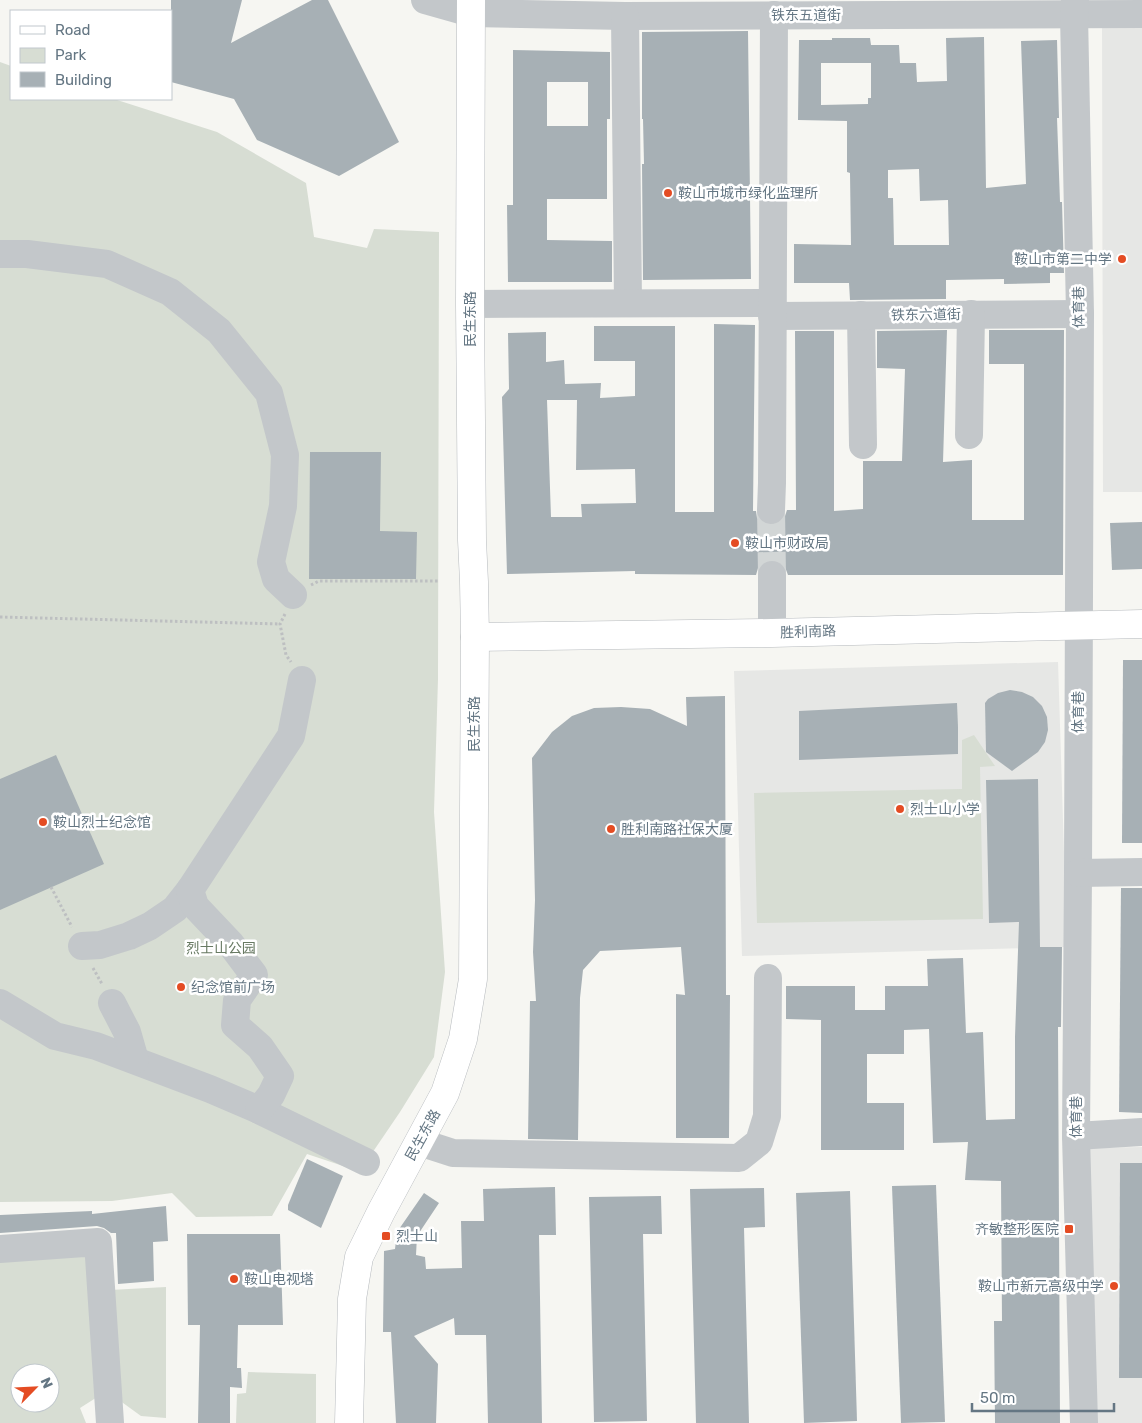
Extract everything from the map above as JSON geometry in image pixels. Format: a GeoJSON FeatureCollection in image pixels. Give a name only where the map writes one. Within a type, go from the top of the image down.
{"type":"FeatureCollection","features":[{"type":"Feature","properties":{"kind":"main road","name":"民生东路"},"geometry":{"type":"LineString","coordinates":[[349,1423],[352,1299],[359,1257],[445,1093],[463,1039],[473,979],[475,637],[472,540],[470,304],[471,7]]}},
{"type":"Feature","properties":{"kind":"main road","name":"胜利南路"},"geometry":{"type":"LineString","coordinates":[[475,637],[772,633],[1142,624]]}},
{"type":"Feature","properties":{"kind":"street","name":"铁东五道街"},"geometry":{"type":"LineString","coordinates":[[425,0],[471,7],[625,16],[675,8],[786,10],[1075,7],[1142,14]]}},
{"type":"Feature","properties":{"kind":"street","name":"体育巷"},"geometry":{"type":"LineString","coordinates":[[1075,7],[1080,314],[1076,1136],[1084,1423]]}},
{"type":"Feature","properties":{"kind":"street"},"geometry":{"type":"LineString","coordinates":[[771,510],[772,309],[786,10]]}},
{"type":"Feature","properties":{"kind":"street"},"geometry":{"type":"LineString","coordinates":[[625,16],[628,303]]}},
{"type":"Feature","properties":{"kind":"street"},"geometry":{"type":"LineString","coordinates":[[0,254],[26,254],[108,264],[170,292],[219,331],[269,393],[285,456],[283,506],[271,562],[276,579],[293,595]]}},
{"type":"Feature","properties":{"kind":"street","name":"铁东六道街"},"geometry":{"type":"LineString","coordinates":[[470,304],[628,303],[861,315],[1080,314]]}},
{"type":"Feature","properties":{"kind":"street"},"geometry":{"type":"LineString","coordinates":[[969,435],[971,314]]}},
{"type":"Feature","properties":{"kind":"street"},"geometry":{"type":"LineString","coordinates":[[861,315],[862,445]]}},
{"type":"Feature","properties":{"kind":"street"},"geometry":{"type":"LineString","coordinates":[[772,575],[772,633]]}},
{"type":"Feature","properties":{"kind":"street"},"geometry":{"type":"LineString","coordinates":[[82,946],[100,945],[129,936],[150,926],[175,909],[190,890],[291,736],[302,680]]}},
{"type":"Feature","properties":{"kind":"street"},"geometry":{"type":"LineString","coordinates":[[1078,874],[1142,872]]}},
{"type":"Feature","properties":{"kind":"street"},"geometry":{"type":"LineString","coordinates":[[190,890],[195,906],[230,943],[254,975],[237,1000],[235,1025],[260,1046],[280,1076],[271,1095],[259,1110]]}},
{"type":"Feature","properties":{"kind":"street"},"geometry":{"type":"LineString","coordinates":[[419,1142],[452,1153],[739,1158],[760,1142],[767,1116],[768,978]]}},
{"type":"Feature","properties":{"kind":"street"},"geometry":{"type":"LineString","coordinates":[[0,1003],[55,1036],[96,1046],[135,1060],[259,1110],[366,1162]]}},
{"type":"Feature","properties":{"kind":"street"},"geometry":{"type":"LineString","coordinates":[[112,1003],[127,1032],[135,1060]]}},
{"type":"Feature","properties":{"kind":"street"},"geometry":{"type":"LineString","coordinates":[[1076,1136],[1142,1132]]}},
{"type":"Feature","properties":{"kind":"street"},"geometry":{"type":"LineString","coordinates":[[0,1248],[98,1242],[110,1423]]}},
{"type":"Feature","properties":{"kind":"path"},"geometry":{"type":"LineString","coordinates":[[302,680],[286,655],[280,624],[293,595],[318,581],[438,581]]}},
{"type":"Feature","properties":{"kind":"path"},"geometry":{"type":"LineString","coordinates":[[0,617],[280,624]]}},
{"type":"Feature","properties":{"kind":"path"},"geometry":{"type":"LineString","coordinates":[[52,887],[112,1003]]}},
{"type":"Feature","properties":{"kind":"shaded area","name":"鞍山市第二中学"},"geometry":{"type":"Polygon","coordinates":[[[1102,25],[1142,25],[1142,492],[1103,492],[1102,25]]]}},
{"type":"Feature","properties":{"kind":"shaded area","name":"烈士山小学"},"geometry":{"type":"Polygon","coordinates":[[[1058,662],[1067,947],[742,956],[734,671],[1058,662]]]}},
{"type":"Feature","properties":{"kind":"shaded area","name":"鞍山市新元高级中学"},"geometry":{"type":"Polygon","coordinates":[[[1142,1147],[1142,1423],[1089,1423],[1085,1148],[1142,1147]]]}},
{"type":"Feature","properties":{"kind":"green space","name":"烈士山公园"},"geometry":{"type":"Polygon","coordinates":[[[0,62],[10,66],[10,100],[117,100],[217,132],[306,183],[314,237],[367,248],[374,229],[439,232],[438,679],[434,812],[445,972],[434,1057],[366,1162],[352,1169],[307,1154],[272,1216],[196,1217],[172,1193],[112,1201],[0,1202],[0,62]]]}},
{"type":"Feature","properties":{"kind":"green space"},"geometry":{"type":"Polygon","coordinates":[[[974,735],[995,766],[980,767],[983,919],[757,923],[754,793],[962,789],[962,740],[974,735]]]}},
{"type":"Feature","properties":{"kind":"green space"},"geometry":{"type":"Polygon","coordinates":[[[91,1246],[102,1394],[80,1408],[86,1423],[0,1423],[0,1261],[91,1246]]]}},
{"type":"Feature","properties":{"kind":"green space"},"geometry":{"type":"Polygon","coordinates":[[[166,1287],[166,1418],[141,1416],[119,1400],[110,1290],[166,1287]]]}},
{"type":"Feature","properties":{"kind":"green space"},"geometry":{"type":"Polygon","coordinates":[[[248,1372],[316,1374],[316,1423],[236,1423],[237,1394],[246,1393],[248,1372]]]}},
{"type":"Feature","properties":{"kind":"building"},"geometry":{"type":"Polygon","coordinates":[[[171,0],[242,0],[231,43],[312,0],[328,0],[399,142],[339,176],[257,140],[234,99],[172,82],[171,0]]]}},
{"type":"Feature","properties":{"kind":"building"},"geometry":{"type":"Polygon","coordinates":[[[748,31],[751,279],[643,280],[642,32],[748,31]]]}},
{"type":"Feature","properties":{"kind":"building"},"geometry":{"type":"Polygon","coordinates":[[[984,37],[986,188],[1026,184],[1021,41],[1057,40],[1059,118],[1057,118],[1064,273],[1050,273],[1050,283],[1004,284],[1004,279],[946,280],[946,299],[850,300],[849,283],[794,283],[794,244],[851,245],[850,173],[847,172],[847,121],[798,120],[799,40],[870,38],[871,45],[899,45],[900,63],[916,63],[917,82],[947,81],[946,38],[984,37]],[[821,63],[821,105],[868,104],[868,98],[871,98],[871,63],[821,63]],[[919,169],[888,170],[888,198],[893,198],[894,245],[949,245],[948,200],[920,201],[919,169]]]}},
{"type":"Feature","properties":{"kind":"building"},"geometry":{"type":"Polygon","coordinates":[[[513,50],[610,52],[610,119],[607,119],[607,199],[547,199],[547,240],[612,241],[612,282],[508,282],[507,205],[513,205],[513,50]],[[547,82],[547,126],[588,126],[588,82],[547,82]]]}},
{"type":"Feature","properties":{"kind":"building"},"geometry":{"type":"Polygon","coordinates":[[[714,324],[755,325],[753,511],[756,511],[757,518],[762,523],[771,526],[778,524],[784,519],[787,510],[796,510],[795,331],[834,331],[834,511],[863,509],[863,461],[902,461],[905,369],[877,368],[877,331],[947,330],[943,462],[972,460],[972,520],[1024,520],[1024,364],[989,364],[989,330],[1064,330],[1063,575],[788,575],[785,567],[779,561],[772,559],[764,562],[758,568],[756,575],[635,574],[635,571],[507,574],[502,397],[509,389],[508,333],[546,332],[546,362],[564,360],[565,384],[601,383],[600,398],[635,396],[635,361],[594,361],[594,326],[675,326],[675,512],[714,512],[714,324]],[[547,400],[551,517],[582,517],[581,504],[636,503],[635,469],[576,470],[577,400],[547,400]]]}},
{"type":"Feature","properties":{"kind":"building"},"geometry":{"type":"Polygon","coordinates":[[[310,452],[381,452],[380,531],[417,532],[416,579],[309,579],[310,452]]]}},
{"type":"Feature","properties":{"kind":"building"},"geometry":{"type":"Polygon","coordinates":[[[1142,522],[1142,569],[1112,570],[1110,523],[1142,522]]]}},
{"type":"Feature","properties":{"kind":"building"},"geometry":{"type":"Polygon","coordinates":[[[1123,660],[1142,660],[1142,843],[1122,843],[1123,660]]]}},
{"type":"Feature","properties":{"kind":"building"},"geometry":{"type":"Polygon","coordinates":[[[1010,690],[1022,692],[1033,697],[1042,706],[1047,717],[1048,730],[1045,742],[1038,752],[1012,771],[986,752],[985,703],[998,693],[1010,690]]]}},
{"type":"Feature","properties":{"kind":"building"},"geometry":{"type":"Polygon","coordinates":[[[725,696],[726,995],[730,995],[729,1138],[676,1138],[676,994],[685,995],[681,947],[600,951],[583,970],[580,998],[578,1140],[528,1139],[530,1001],[536,1001],[533,952],[535,900],[532,758],[552,732],[572,716],[594,708],[650,709],[687,726],[686,697],[725,696]]]}},
{"type":"Feature","properties":{"kind":"building"},"geometry":{"type":"Polygon","coordinates":[[[957,703],[958,754],[799,760],[799,711],[957,703]]]}},
{"type":"Feature","properties":{"kind":"building","name":"鞍山烈士纪念馆"},"geometry":{"type":"Polygon","coordinates":[[[56,755],[104,864],[0,910],[0,779],[56,755]]]}},
{"type":"Feature","properties":{"kind":"building"},"geometry":{"type":"Polygon","coordinates":[[[1038,779],[1040,947],[1062,947],[1061,1027],[1058,1027],[1060,1423],[995,1423],[994,1321],[1002,1321],[1001,1181],[965,1180],[968,1142],[933,1143],[929,1029],[904,1030],[904,1054],[867,1054],[867,1103],[904,1103],[904,1150],[821,1150],[821,1020],[786,1019],[786,986],[855,986],[855,1010],[885,1010],[885,986],[928,986],[927,959],[963,958],[966,1033],[983,1032],[986,1120],[1015,1119],[1015,1037],[1019,922],[989,923],[986,780],[1038,779]]]}},
{"type":"Feature","properties":{"kind":"building"},"geometry":{"type":"Polygon","coordinates":[[[1121,888],[1142,888],[1142,1113],[1119,1112],[1121,888]]]}},
{"type":"Feature","properties":{"kind":"building"},"geometry":{"type":"Polygon","coordinates":[[[307,1159],[343,1176],[321,1228],[288,1210],[288,1205],[307,1159]]]}},
{"type":"Feature","properties":{"kind":"building"},"geometry":{"type":"Polygon","coordinates":[[[1120,1163],[1142,1163],[1142,1378],[1119,1378],[1120,1163]]]}},
{"type":"Feature","properties":{"kind":"building"},"geometry":{"type":"Polygon","coordinates":[[[936,1185],[945,1422],[901,1423],[892,1186],[936,1185]]]}},
{"type":"Feature","properties":{"kind":"building"},"geometry":{"type":"Polygon","coordinates":[[[555,1187],[556,1235],[539,1235],[542,1423],[488,1423],[486,1335],[455,1335],[454,1318],[414,1336],[438,1364],[436,1423],[396,1423],[391,1332],[383,1332],[384,1251],[395,1249],[397,1232],[424,1193],[439,1203],[417,1236],[416,1255],[425,1257],[426,1269],[462,1268],[461,1221],[484,1221],[483,1189],[555,1187]]]}},
{"type":"Feature","properties":{"kind":"building"},"geometry":{"type":"Polygon","coordinates":[[[764,1188],[765,1227],[744,1228],[749,1423],[696,1423],[690,1189],[764,1188]]]}},
{"type":"Feature","properties":{"kind":"building"},"geometry":{"type":"Polygon","coordinates":[[[850,1191],[857,1421],[804,1423],[796,1193],[850,1191]]]}},
{"type":"Feature","properties":{"kind":"building"},"geometry":{"type":"Polygon","coordinates":[[[661,1196],[662,1234],[643,1234],[647,1421],[594,1422],[589,1197],[661,1196]]]}},
{"type":"Feature","properties":{"kind":"building"},"geometry":{"type":"Polygon","coordinates":[[[166,1206],[168,1241],[153,1242],[154,1281],[118,1284],[116,1233],[111,1233],[104,1228],[97,1226],[0,1233],[0,1215],[92,1211],[92,1214],[166,1206]]]}},
{"type":"Feature","properties":{"kind":"building","name":"鞍山电视塔"},"geometry":{"type":"Polygon","coordinates":[[[187,1234],[280,1234],[283,1325],[238,1325],[237,1368],[241,1368],[242,1388],[230,1387],[230,1423],[198,1423],[200,1325],[188,1325],[187,1234]]]}},
{"type":"Feature","properties":{"kind":"tunnel"},"geometry":{"type":"LineString","coordinates":[[771,510],[772,575]]}},
{"type":"Feature","properties":{"kind":"place","name":"鞍山市城市绿化监理所"},"geometry":{"type":"Point","coordinates":[668,193]}},
{"type":"Feature","properties":{"kind":"place","name":"鞍山市第二中学"},"geometry":{"type":"Point","coordinates":[1122,259]}},
{"type":"Feature","properties":{"kind":"place","name":"鞍山市财政局"},"geometry":{"type":"Point","coordinates":[735,543]}},
{"type":"Feature","properties":{"kind":"place","name":"烈士山小学"},"geometry":{"type":"Point","coordinates":[900,809]}},
{"type":"Feature","properties":{"kind":"place","name":"鞍山烈士纪念馆"},"geometry":{"type":"Point","coordinates":[43,822]}},
{"type":"Feature","properties":{"kind":"place","name":"胜利南路社保大厦"},"geometry":{"type":"Point","coordinates":[611,829]}},
{"type":"Feature","properties":{"kind":"place","name":"纪念馆前广场"},"geometry":{"type":"Point","coordinates":[181,987]}},
{"type":"Feature","properties":{"kind":"place","name":"齐敏整形医院"},"geometry":{"type":"Point","coordinates":[1069,1229]}},
{"type":"Feature","properties":{"kind":"place","name":"烈士山"},"geometry":{"type":"Point","coordinates":[386,1236]}},
{"type":"Feature","properties":{"kind":"place","name":"鞍山电视塔"},"geometry":{"type":"Point","coordinates":[234,1279]}},
{"type":"Feature","properties":{"kind":"place","name":"鞍山市新元高级中学"},"geometry":{"type":"Point","coordinates":[1114,1286]}}]}
